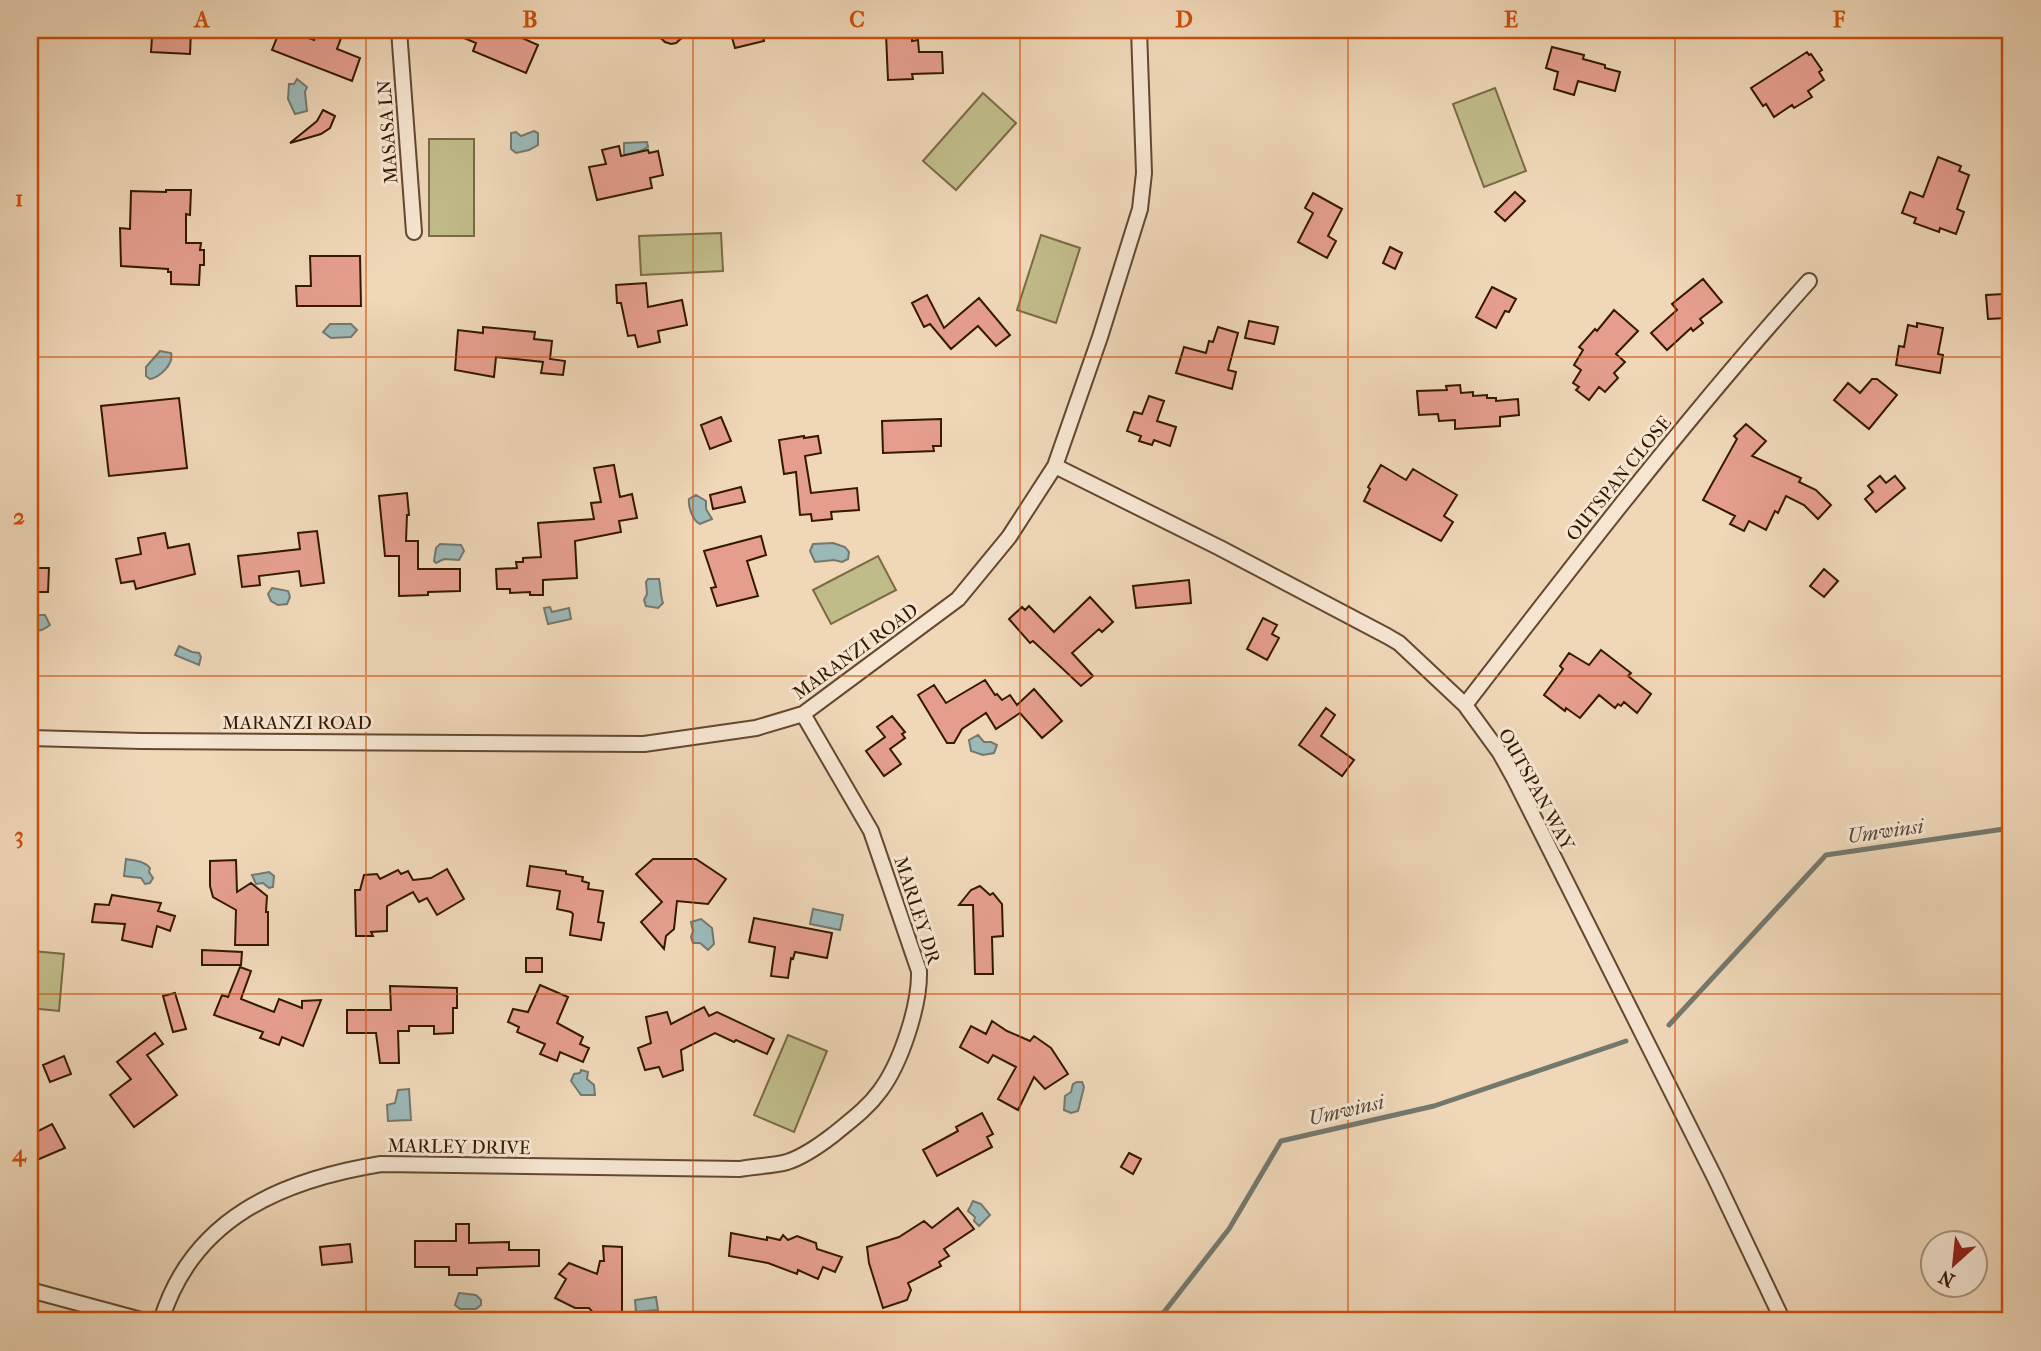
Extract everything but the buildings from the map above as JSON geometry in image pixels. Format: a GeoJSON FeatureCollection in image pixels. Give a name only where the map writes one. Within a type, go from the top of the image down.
{"type":"FeatureCollection","features":[{"type":"Feature","properties":{"kind":"street","name":"MASASA LN"},"geometry":{"type":"LineString","coordinates":[[399,30],[414,232]]}},
{"type":"Feature","properties":{"kind":"street","name":"MARANZI ROAD"},"geometry":{"type":"LineString","coordinates":[[30,738],[644,744],[756,728],[803,714],[958,599],[1009,537],[1055,466],[1100,337],[1140,209],[1144,173],[1139,30]]}},
{"type":"Feature","properties":{"kind":"street","name":"OUTSPAN CLOSE"},"geometry":{"type":"LineString","coordinates":[[1465,705],[1595,537],[1733,366],[1809,281]]}},
{"type":"Feature","properties":{"kind":"street","name":"OUTSPAN WAY"},"geometry":{"type":"LineString","coordinates":[[1055,466],[1220,548],[1387,636],[1399,643],[1465,705],[1514,778],[1715,1178],[1783,1321]]}},
{"type":"Feature","properties":{"kind":"street","name":"MARLEY DR"},"geometry":{"type":"LineString","coordinates":[[803,714],[871,831],[919,971],[919,986],[910,1024],[887,1080],[864,1110],[820,1145]]}},
{"type":"Feature","properties":{"kind":"street","name":"MARLEY DRIVE"},"geometry":{"type":"LineString","coordinates":[[161,1321],[171,1290],[194,1255],[213,1233],[258,1202],[312,1180],[346,1170],[381,1164],[740,1168],[788,1162],[820,1145]]}},
{"type":"Feature","properties":{"kind":"street"},"geometry":{"type":"LineString","coordinates":[[30,1290],[145,1321]]}},
{"type":"Feature","properties":{"kind":"shaded area"},"geometry":{"type":"Polygon","coordinates":[[[1495,88],[1526,171],[1484,187],[1453,104],[1495,88]]]}},
{"type":"Feature","properties":{"kind":"shaded area"},"geometry":{"type":"Polygon","coordinates":[[[983,93],[1016,123],[956,190],[923,161],[983,93]]]}},
{"type":"Feature","properties":{"kind":"shaded area"},"geometry":{"type":"Polygon","coordinates":[[[429,139],[474,139],[474,236],[429,236],[429,139]]]}},
{"type":"Feature","properties":{"kind":"shaded area"},"geometry":{"type":"Polygon","coordinates":[[[721,233],[723,271],[641,275],[639,236],[721,233]]]}},
{"type":"Feature","properties":{"kind":"shaded area"},"geometry":{"type":"Polygon","coordinates":[[[1041,235],[1080,248],[1056,323],[1017,310],[1041,235]]]}},
{"type":"Feature","properties":{"kind":"shaded area"},"geometry":{"type":"Polygon","coordinates":[[[878,556],[896,590],[831,624],[813,590],[878,556]]]}},
{"type":"Feature","properties":{"kind":"shaded area"},"geometry":{"type":"Polygon","coordinates":[[[33,951],[64,954],[59,1011],[30,1008],[33,951]]]}},
{"type":"Feature","properties":{"kind":"shaded area"},"geometry":{"type":"Polygon","coordinates":[[[788,1035],[827,1051],[794,1132],[754,1115],[788,1035]]]}},
{"type":"Feature","properties":{"kind":"water"},"geometry":{"type":"Polygon","coordinates":[[[297,79],[307,87],[307,111],[295,114],[288,99],[289,84],[294,84],[297,79]]]}},
{"type":"Feature","properties":{"kind":"water"},"geometry":{"type":"Polygon","coordinates":[[[534,131],[538,133],[538,145],[516,153],[511,149],[511,133],[516,132],[521,136],[534,131]]]}},
{"type":"Feature","properties":{"kind":"water"},"geometry":{"type":"Polygon","coordinates":[[[647,142],[648,147],[627,158],[624,143],[647,142]]]}},
{"type":"Feature","properties":{"kind":"water"},"geometry":{"type":"Polygon","coordinates":[[[330,324],[351,324],[357,330],[351,337],[331,338],[323,332],[330,324]]]}},
{"type":"Feature","properties":{"kind":"water"},"geometry":{"type":"Polygon","coordinates":[[[160,351],[171,353],[170,361],[162,373],[150,379],[146,376],[146,367],[160,351]]]}},
{"type":"Feature","properties":{"kind":"water"},"geometry":{"type":"Polygon","coordinates":[[[696,495],[706,501],[706,509],[712,519],[700,524],[693,517],[689,506],[689,499],[696,495]]]}},
{"type":"Feature","properties":{"kind":"water"},"geometry":{"type":"Polygon","coordinates":[[[833,543],[845,547],[849,552],[848,559],[842,562],[815,562],[810,551],[813,544],[833,543]]]}},
{"type":"Feature","properties":{"kind":"water"},"geometry":{"type":"Polygon","coordinates":[[[440,544],[461,545],[464,551],[459,560],[444,559],[436,563],[436,548],[440,544]]]}},
{"type":"Feature","properties":{"kind":"water"},"geometry":{"type":"Polygon","coordinates":[[[648,579],[659,579],[663,603],[658,608],[646,606],[644,600],[648,579]]]}},
{"type":"Feature","properties":{"kind":"water"},"geometry":{"type":"Polygon","coordinates":[[[272,588],[288,591],[290,597],[287,604],[278,605],[271,601],[268,594],[272,588]]]}},
{"type":"Feature","properties":{"kind":"water"},"geometry":{"type":"Polygon","coordinates":[[[550,607],[552,612],[569,608],[571,619],[548,624],[544,608],[550,607]]]}},
{"type":"Feature","properties":{"kind":"water"},"geometry":{"type":"Polygon","coordinates":[[[30,615],[45,615],[50,625],[41,630],[30,629],[30,615]]]}},
{"type":"Feature","properties":{"kind":"water"},"geometry":{"type":"Polygon","coordinates":[[[179,646],[199,653],[199,665],[175,655],[179,646]]]}},
{"type":"Feature","properties":{"kind":"water"},"geometry":{"type":"Polygon","coordinates":[[[978,735],[984,742],[997,745],[994,753],[983,755],[971,751],[969,740],[978,735]]]}},
{"type":"Feature","properties":{"kind":"water"},"geometry":{"type":"Polygon","coordinates":[[[126,859],[140,862],[150,868],[149,872],[153,878],[150,883],[145,884],[141,878],[124,876],[126,859]]]}},
{"type":"Feature","properties":{"kind":"water"},"geometry":{"type":"Polygon","coordinates":[[[269,872],[274,876],[273,887],[269,888],[263,883],[256,884],[252,875],[269,872]]]}},
{"type":"Feature","properties":{"kind":"water"},"geometry":{"type":"Polygon","coordinates":[[[813,909],[843,915],[840,930],[810,924],[813,909]]]}},
{"type":"Feature","properties":{"kind":"water"},"geometry":{"type":"Polygon","coordinates":[[[701,919],[712,928],[714,944],[708,950],[700,943],[693,943],[691,937],[691,922],[701,919]]]}},
{"type":"Feature","properties":{"kind":"water"},"geometry":{"type":"Polygon","coordinates":[[[581,1070],[588,1072],[587,1079],[594,1085],[595,1095],[581,1095],[571,1081],[574,1074],[580,1073],[581,1070]]]}},
{"type":"Feature","properties":{"kind":"water"},"geometry":{"type":"Polygon","coordinates":[[[1077,1082],[1082,1082],[1084,1087],[1078,1111],[1071,1113],[1064,1110],[1065,1096],[1077,1082]]]}},
{"type":"Feature","properties":{"kind":"water"},"geometry":{"type":"Polygon","coordinates":[[[409,1089],[411,1120],[388,1121],[387,1105],[395,1103],[398,1090],[409,1089]]]}},
{"type":"Feature","properties":{"kind":"water"},"geometry":{"type":"Polygon","coordinates":[[[973,1201],[981,1204],[990,1215],[979,1226],[968,1211],[973,1201]]]}},
{"type":"Feature","properties":{"kind":"water"},"geometry":{"type":"Polygon","coordinates":[[[459,1293],[476,1295],[481,1300],[481,1305],[476,1309],[460,1309],[455,1305],[459,1293]]]}},
{"type":"Feature","properties":{"kind":"water"},"geometry":{"type":"Polygon","coordinates":[[[656,1297],[658,1310],[636,1312],[635,1300],[656,1297]]]}},
{"type":"Feature","properties":{"kind":"waterway","name":"Umwinsi"},"geometry":{"type":"LineString","coordinates":[[1669,1025],[1826,855],[2011,828]]}},
{"type":"Feature","properties":{"kind":"waterway","name":"Umwinsi"},"geometry":{"type":"LineString","coordinates":[[1157,1321],[1229,1229],[1281,1141],[1434,1106],[1626,1041]]}}]}
